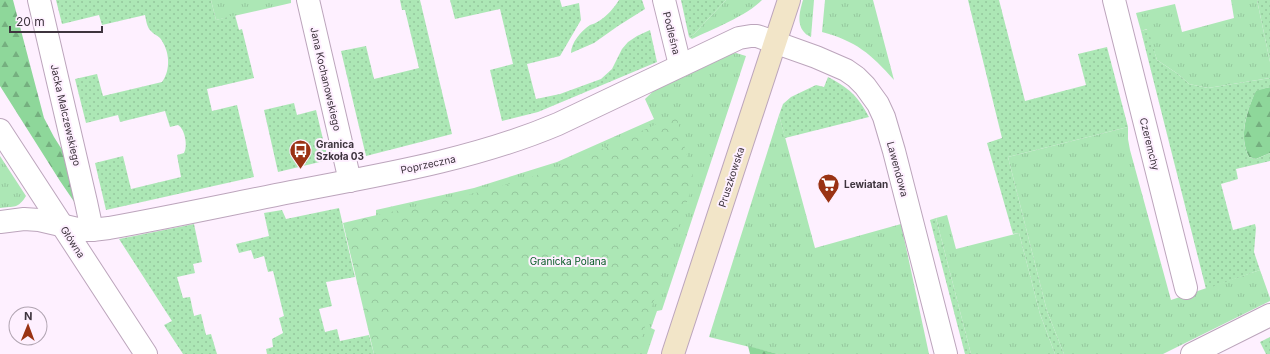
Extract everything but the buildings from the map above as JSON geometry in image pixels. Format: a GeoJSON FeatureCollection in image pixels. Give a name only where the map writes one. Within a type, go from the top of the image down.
{"type":"FeatureCollection","features":[{"type":"Feature","properties":{"kind":"street","name":"Jacka Malczewskiego"},"geometry":{"type":"LineString","coordinates":[[39,0],[92,230]]}},
{"type":"Feature","properties":{"kind":"street","name":"Jana Kochanowskiego"},"geometry":{"type":"LineString","coordinates":[[308,0],[350,181]]}},
{"type":"Feature","properties":{"kind":"street","name":"Podleśna"},"geometry":{"type":"LineString","coordinates":[[664,0],[680,65]]}},
{"type":"Feature","properties":{"kind":"street","name":"Pruszkowska"},"geometry":{"type":"LineString","coordinates":[[673,354],[789,0]]}},
{"type":"Feature","properties":{"kind":"street","name":"Czeremchy"},"geometry":{"type":"LineString","coordinates":[[1114,0],[1186,288]]}},
{"type":"Feature","properties":{"kind":"street","name":"Poprzeczna"},"geometry":{"type":"LineString","coordinates":[[0,222],[24,219],[39,220],[82,230],[92,230],[169,217],[350,181],[459,157],[528,137],[739,38],[757,36],[775,43]]}},
{"type":"Feature","properties":{"kind":"street","name":"Lawendowa"},"geometry":{"type":"LineString","coordinates":[[775,43],[846,70],[865,86],[878,104],[884,117],[894,151],[946,354]]}},
{"type":"Feature","properties":{"kind":"street","name":"Główna"},"geometry":{"type":"LineString","coordinates":[[0,130],[146,354]]}},
{"type":"Feature","properties":{"kind":"street"},"geometry":{"type":"LineString","coordinates":[[1192,354],[1270,315]]}},
{"type":"Feature","properties":{"kind":"green space"},"geometry":{"type":"Polygon","coordinates":[[[0,0],[13,0],[44,118],[66,156],[77,206],[0,86],[0,0]]]}},
{"type":"Feature","properties":{"kind":"green space"},"geometry":{"type":"Polygon","coordinates":[[[56,0],[211,0],[216,20],[235,15],[239,30],[242,29],[254,78],[207,89],[212,111],[237,105],[254,177],[106,210],[95,163],[123,156],[131,189],[181,177],[177,155],[184,153],[186,146],[185,138],[178,125],[170,127],[165,111],[120,122],[118,115],[86,123],[75,79],[97,74],[103,96],[162,82],[168,66],[166,49],[160,38],[149,29],[145,15],[102,25],[99,15],[62,24],[56,0]]]}},
{"type":"Feature","properties":{"kind":"green space"},"geometry":{"type":"Polygon","coordinates":[[[211,0],[291,0],[291,3],[216,20],[211,0]]]}},
{"type":"Feature","properties":{"kind":"green space"},"geometry":{"type":"Polygon","coordinates":[[[400,0],[420,0],[452,134],[366,156],[341,51],[366,46],[374,79],[419,68],[405,10],[402,10],[400,0]]]}},
{"type":"Feature","properties":{"kind":"green space"},"geometry":{"type":"Polygon","coordinates":[[[450,0],[560,0],[562,7],[579,3],[581,20],[560,56],[527,64],[536,99],[560,94],[601,79],[612,69],[622,49],[628,42],[650,30],[657,62],[538,112],[502,121],[490,70],[513,64],[500,9],[455,19],[450,0]]]}},
{"type":"Feature","properties":{"kind":"green space"},"geometry":{"type":"Polygon","coordinates":[[[619,0],[642,0],[645,9],[594,43],[571,53],[571,49],[575,41],[583,30],[605,17],[619,0]]]}},
{"type":"Feature","properties":{"kind":"green space"},"geometry":{"type":"Polygon","coordinates":[[[681,0],[726,0],[694,34],[689,37],[681,0]]]}},
{"type":"Feature","properties":{"kind":"green space"},"geometry":{"type":"Polygon","coordinates":[[[726,0],[762,0],[756,6],[729,22],[692,39],[689,37],[694,34],[726,0]]]}},
{"type":"Feature","properties":{"kind":"green space"},"geometry":{"type":"Polygon","coordinates":[[[803,0],[814,0],[811,37],[802,30],[800,26],[800,10],[803,0]]]}},
{"type":"Feature","properties":{"kind":"green space"},"geometry":{"type":"Polygon","coordinates":[[[825,0],[873,0],[894,80],[878,63],[854,44],[822,32],[825,0]]]}},
{"type":"Feature","properties":{"kind":"green space"},"geometry":{"type":"Polygon","coordinates":[[[968,0],[999,0],[1025,101],[1086,85],[1078,54],[1107,47],[1128,127],[1008,157],[1047,311],[1064,354],[1055,354],[1040,314],[1019,233],[1013,234],[987,143],[1002,138],[968,0]]]}},
{"type":"Feature","properties":{"kind":"green space"},"geometry":{"type":"Polygon","coordinates":[[[1231,0],[1257,0],[1270,62],[1270,78],[1208,88],[1189,84],[1178,74],[1157,60],[1147,29],[1141,31],[1136,13],[1175,4],[1182,32],[1234,18],[1231,0]]]}},
{"type":"Feature","properties":{"kind":"green space"},"geometry":{"type":"Polygon","coordinates":[[[1257,0],[1270,0],[1270,62],[1257,0]]]}},
{"type":"Feature","properties":{"kind":"green space"},"geometry":{"type":"Polygon","coordinates":[[[1148,29],[1157,60],[1178,74],[1189,84],[1208,88],[1270,78],[1270,87],[1256,91],[1247,115],[1244,141],[1249,157],[1256,159],[1270,153],[1270,161],[1236,169],[1238,179],[1221,184],[1233,230],[1255,224],[1254,252],[1260,270],[1206,289],[1141,31],[1148,29]]]}},
{"type":"Feature","properties":{"kind":"green space","name":"Granicka Polana"},"geometry":{"type":"Polygon","coordinates":[[[736,53],[746,56],[662,310],[657,311],[651,328],[655,330],[647,354],[437,354],[371,217],[376,216],[376,210],[474,188],[557,162],[654,119],[645,99],[663,82],[730,54],[736,53]]]}},
{"type":"Feature","properties":{"kind":"green space"},"geometry":{"type":"Polygon","coordinates":[[[828,77],[852,93],[861,103],[869,117],[785,138],[779,115],[783,104],[791,97],[816,85],[824,87],[828,77]]]}},
{"type":"Feature","properties":{"kind":"green space"},"geometry":{"type":"Polygon","coordinates":[[[1270,87],[1270,153],[1256,159],[1249,157],[1246,149],[1244,141],[1245,124],[1256,90],[1270,87]]]}},
{"type":"Feature","properties":{"kind":"green space"},"geometry":{"type":"Polygon","coordinates":[[[294,103],[297,115],[316,110],[328,160],[278,172],[264,110],[294,103]]]}},
{"type":"Feature","properties":{"kind":"green space","name":"Granicka Polana"},"geometry":{"type":"Polygon","coordinates":[[[676,115],[694,181],[636,354],[374,354],[343,223],[458,197],[526,179],[583,157],[676,115]]]}},
{"type":"Feature","properties":{"kind":"green space"},"geometry":{"type":"Polygon","coordinates":[[[779,115],[815,248],[901,224],[929,354],[778,354],[709,337],[779,115]]]}},
{"type":"Feature","properties":{"kind":"green space"},"geometry":{"type":"Polygon","coordinates":[[[1128,127],[1130,150],[1171,300],[1260,270],[1270,301],[1163,354],[1064,354],[1047,311],[1008,157],[1128,127]]]}},
{"type":"Feature","properties":{"kind":"green space"},"geometry":{"type":"Polygon","coordinates":[[[0,156],[26,196],[21,203],[15,206],[0,208],[0,156]]]}},
{"type":"Feature","properties":{"kind":"green space"},"geometry":{"type":"Polygon","coordinates":[[[339,208],[355,277],[326,282],[332,306],[319,309],[325,332],[337,329],[340,341],[369,335],[374,354],[267,354],[266,349],[273,347],[272,339],[283,333],[279,318],[284,316],[273,271],[268,272],[264,256],[254,259],[251,250],[239,253],[236,244],[269,236],[264,213],[282,210],[286,219],[339,208]]]}},
{"type":"Feature","properties":{"kind":"green space"},"geometry":{"type":"Polygon","coordinates":[[[947,215],[956,249],[1019,233],[1040,314],[1055,354],[971,354],[936,218],[947,215]]]}},
{"type":"Feature","properties":{"kind":"green space"},"geometry":{"type":"Polygon","coordinates":[[[936,218],[971,354],[965,354],[930,220],[936,218]]]}},
{"type":"Feature","properties":{"kind":"green space"},"geometry":{"type":"Polygon","coordinates":[[[194,224],[202,262],[193,264],[195,273],[177,277],[183,298],[190,297],[194,316],[201,314],[206,335],[211,334],[217,354],[183,354],[164,325],[172,321],[119,239],[194,224]]]}},
{"type":"Feature","properties":{"kind":"green space"},"geometry":{"type":"Polygon","coordinates":[[[1270,337],[1270,354],[1266,354],[1260,342],[1270,337]]]}},
{"type":"Feature","properties":{"kind":"green space"},"geometry":{"type":"Polygon","coordinates":[[[748,346],[778,354],[750,354],[748,346]]]}},
{"type":"Feature","properties":{"kind":"place","name":"Granica Szkoła 03"},"geometry":{"type":"Point","coordinates":[301,170]}},
{"type":"Feature","properties":{"kind":"place","name":"Lewiatan"},"geometry":{"type":"Point","coordinates":[828,204]}}]}
